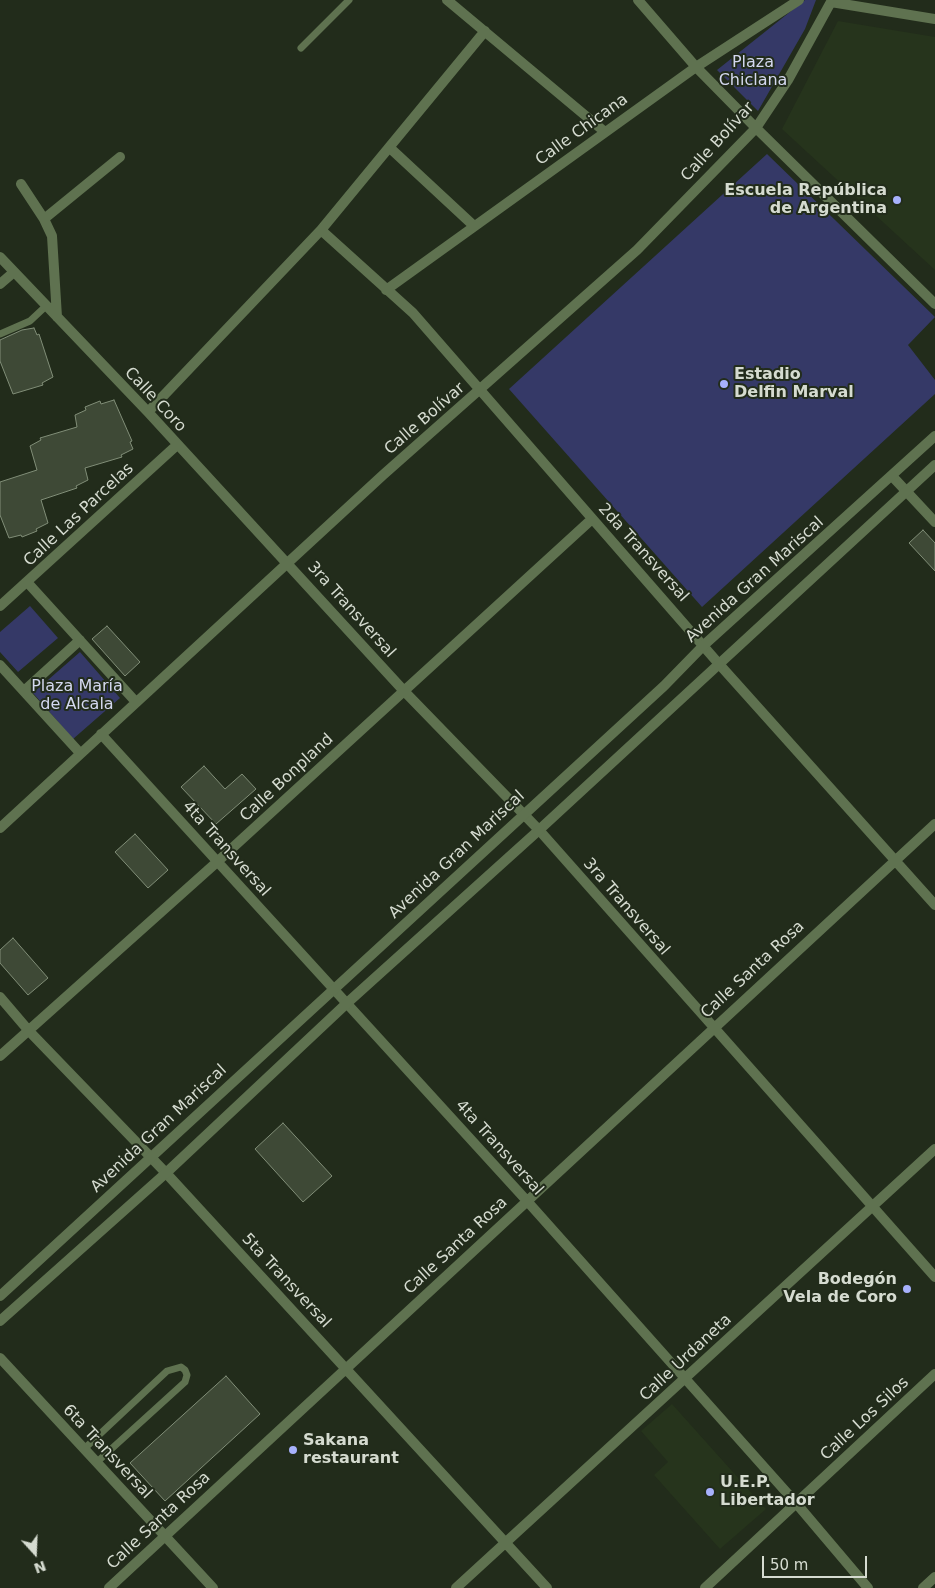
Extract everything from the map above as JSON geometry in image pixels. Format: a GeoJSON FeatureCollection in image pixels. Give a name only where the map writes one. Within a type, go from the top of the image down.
{"type":"FeatureCollection","features":[{"type":"Feature","properties":{"kind":"street"},"geometry":{"type":"LineString","coordinates":[[448,0],[459,4],[485,31],[605,132]]}},
{"type":"Feature","properties":{"kind":"street"},"geometry":{"type":"LineString","coordinates":[[638,0],[696,67],[935,304]]}},
{"type":"Feature","properties":{"kind":"street","name":"Calle Chicana"},"geometry":{"type":"LineString","coordinates":[[386,290],[696,67],[799,0]]}},
{"type":"Feature","properties":{"kind":"street"},"geometry":{"type":"LineString","coordinates":[[831,1],[935,19]]}},
{"type":"Feature","properties":{"kind":"street","name":"Calle Bolívar"},"geometry":{"type":"LineString","coordinates":[[0,828],[135,701],[637,250],[756,128],[788,80],[831,1]]}},
{"type":"Feature","properties":{"kind":"street"},"geometry":{"type":"LineString","coordinates":[[148,412],[321,230],[485,31]]}},
{"type":"Feature","properties":{"kind":"street"},"geometry":{"type":"LineString","coordinates":[[390,148],[474,226]]}},
{"type":"Feature","properties":{"kind":"street"},"geometry":{"type":"LineString","coordinates":[[44,219],[120,158]]}},
{"type":"Feature","properties":{"kind":"street"},"geometry":{"type":"LineString","coordinates":[[21,184],[44,219],[52,236],[57,317]]}},
{"type":"Feature","properties":{"kind":"street","name":"2da Transversal"},"geometry":{"type":"LineString","coordinates":[[321,230],[414,313],[719,664],[935,905]]}},
{"type":"Feature","properties":{"kind":"street","name":"Calle Coro"},"geometry":{"type":"LineString","coordinates":[[0,257],[148,412],[288,563]]}},
{"type":"Feature","properties":{"kind":"street"},"geometry":{"type":"LineString","coordinates":[[0,284],[14,272]]}},
{"type":"Feature","properties":{"kind":"street","name":"Avenida Gran Mariscal"},"geometry":{"type":"LineString","coordinates":[[0,1296],[664,686],[704,645],[935,436]]}},
{"type":"Feature","properties":{"kind":"street","name":"Calle Las Parcelas"},"geometry":{"type":"LineString","coordinates":[[0,606],[177,445]]}},
{"type":"Feature","properties":{"kind":"street"},"geometry":{"type":"LineString","coordinates":[[0,1321],[166,1173],[346,1004],[539,830],[935,465]]}},
{"type":"Feature","properties":{"kind":"street"},"geometry":{"type":"LineString","coordinates":[[892,476],[935,522]]}},
{"type":"Feature","properties":{"kind":"street","name":"Calle Bonpland"},"geometry":{"type":"LineString","coordinates":[[0,1056],[217,862],[592,519]]}},
{"type":"Feature","properties":{"kind":"street","name":"3ra Transversal"},"geometry":{"type":"LineString","coordinates":[[288,563],[404,691],[539,830],[871,1208],[935,1277]]}},
{"type":"Feature","properties":{"kind":"street"},"geometry":{"type":"LineString","coordinates":[[27,582],[135,701]]}},
{"type":"Feature","properties":{"kind":"street"},"geometry":{"type":"LineString","coordinates":[[24,691],[80,640]]}},
{"type":"Feature","properties":{"kind":"street"},"geometry":{"type":"LineString","coordinates":[[0,665],[80,753]]}},
{"type":"Feature","properties":{"kind":"street","name":"4ta Transversal"},"geometry":{"type":"LineString","coordinates":[[101,734],[526,1201],[796,1503],[868,1588]]}},
{"type":"Feature","properties":{"kind":"street","name":"Calle Santa Rosa"},"geometry":{"type":"LineString","coordinates":[[109,1588],[347,1370],[712,1028],[935,824]]}},
{"type":"Feature","properties":{"kind":"street","name":"5ta Transversal"},"geometry":{"type":"LineString","coordinates":[[0,997],[29,1031],[166,1173],[547,1588]]}},
{"type":"Feature","properties":{"kind":"street","name":"Calle Urdaneta"},"geometry":{"type":"LineString","coordinates":[[456,1588],[935,1149]]}},
{"type":"Feature","properties":{"kind":"street","name":"6ta Transversal"},"geometry":{"type":"LineString","coordinates":[[0,1358],[213,1588]]}},
{"type":"Feature","properties":{"kind":"street","name":"Calle Los Silos"},"geometry":{"type":"LineString","coordinates":[[705,1588],[935,1374]]}},
{"type":"Feature","properties":{"kind":"street"},"geometry":{"type":"LineString","coordinates":[[923,1588],[935,1577]]}},
{"type":"Feature","properties":{"kind":"lane"},"geometry":{"type":"LineString","coordinates":[[301,48],[350,0]]}},
{"type":"Feature","properties":{"kind":"lane"},"geometry":{"type":"LineString","coordinates":[[0,334],[30,321],[46,306]]}},
{"type":"Feature","properties":{"kind":"lane"},"geometry":{"type":"LineString","coordinates":[[84,1449],[167,1371],[181,1366],[185,1370],[187,1375],[184,1382],[96,1462]]}},
{"type":"Feature","properties":{"kind":"shaded area","name":"Escuela República de Argentina"},"geometry":{"type":"Polygon","coordinates":[[[838,21],[935,37],[935,270],[782,129],[838,21]]]}},
{"type":"Feature","properties":{"kind":"shaded area","name":"U.E.P. Libertador"},"geometry":{"type":"Polygon","coordinates":[[[672,1404],[766,1509],[720,1549],[654,1475],[668,1462],[641,1431],[672,1404]]]}},
{"type":"Feature","properties":{"kind":"green space","name":"Plaza Chiclana"},"geometry":{"type":"Polygon","coordinates":[[[805,0],[816,0],[805,29],[758,111],[717,70],[805,0]]]}},
{"type":"Feature","properties":{"kind":"green space","name":"Estadio Delfin Marval"},"geometry":{"type":"Polygon","coordinates":[[[767,154],[935,317],[908,345],[935,380],[935,394],[702,607],[509,389],[767,154]]]}},
{"type":"Feature","properties":{"kind":"green space"},"geometry":{"type":"Polygon","coordinates":[[[30,606],[58,638],[18,672],[0,652],[0,632],[30,606]]]}},
{"type":"Feature","properties":{"kind":"green space","name":"Plaza María de Alcala"},"geometry":{"type":"Polygon","coordinates":[[[80,652],[120,698],[73,739],[33,693],[80,652]]]}},
{"type":"Feature","properties":{"kind":"building"},"geometry":{"type":"Polygon","coordinates":[[[34,328],[37,335],[39,334],[53,377],[42,383],[43,385],[13,394],[0,361],[0,340],[22,330],[34,328]]]}},
{"type":"Feature","properties":{"kind":"building"},"geometry":{"type":"Polygon","coordinates":[[[114,400],[132,441],[130,442],[133,449],[121,455],[122,457],[85,468],[88,480],[76,486],[77,488],[41,500],[48,523],[36,529],[37,531],[22,537],[21,535],[9,538],[0,515],[0,482],[37,470],[30,446],[41,440],[40,438],[77,427],[75,415],[86,410],[85,407],[100,401],[101,404],[114,400]]]}},
{"type":"Feature","properties":{"kind":"building"},"geometry":{"type":"Polygon","coordinates":[[[923,530],[935,543],[935,571],[909,543],[923,530]]]}},
{"type":"Feature","properties":{"kind":"building"},"geometry":{"type":"Polygon","coordinates":[[[107,626],[140,662],[125,676],[92,639],[107,626]]]}},
{"type":"Feature","properties":{"kind":"building"},"geometry":{"type":"Polygon","coordinates":[[[204,766],[225,789],[242,774],[256,789],[216,824],[181,787],[204,766]]]}},
{"type":"Feature","properties":{"kind":"building"},"geometry":{"type":"Polygon","coordinates":[[[135,834],[168,870],[148,888],[115,852],[135,834]]]}},
{"type":"Feature","properties":{"kind":"building"},"geometry":{"type":"Polygon","coordinates":[[[13,938],[48,978],[28,995],[0,963],[0,950],[13,938]]]}},
{"type":"Feature","properties":{"kind":"building"},"geometry":{"type":"Polygon","coordinates":[[[283,1123],[332,1176],[303,1202],[255,1149],[283,1123]]]}},
{"type":"Feature","properties":{"kind":"building"},"geometry":{"type":"Polygon","coordinates":[[[226,1376],[260,1414],[165,1501],[130,1463],[226,1376]]]}},
{"type":"Feature","properties":{"kind":"place","name":"Escuela República de Argentina"},"geometry":{"type":"Point","coordinates":[897,200]}},
{"type":"Feature","properties":{"kind":"place","name":"Estadio Delfin Marval"},"geometry":{"type":"Point","coordinates":[724,384]}},
{"type":"Feature","properties":{"kind":"place","name":"Bodegón Vela de Coro"},"geometry":{"type":"Point","coordinates":[907,1289]}},
{"type":"Feature","properties":{"kind":"place","name":"Sakana restaurant"},"geometry":{"type":"Point","coordinates":[293,1450]}},
{"type":"Feature","properties":{"kind":"place","name":"U.E.P. Libertador"},"geometry":{"type":"Point","coordinates":[710,1492]}}]}
